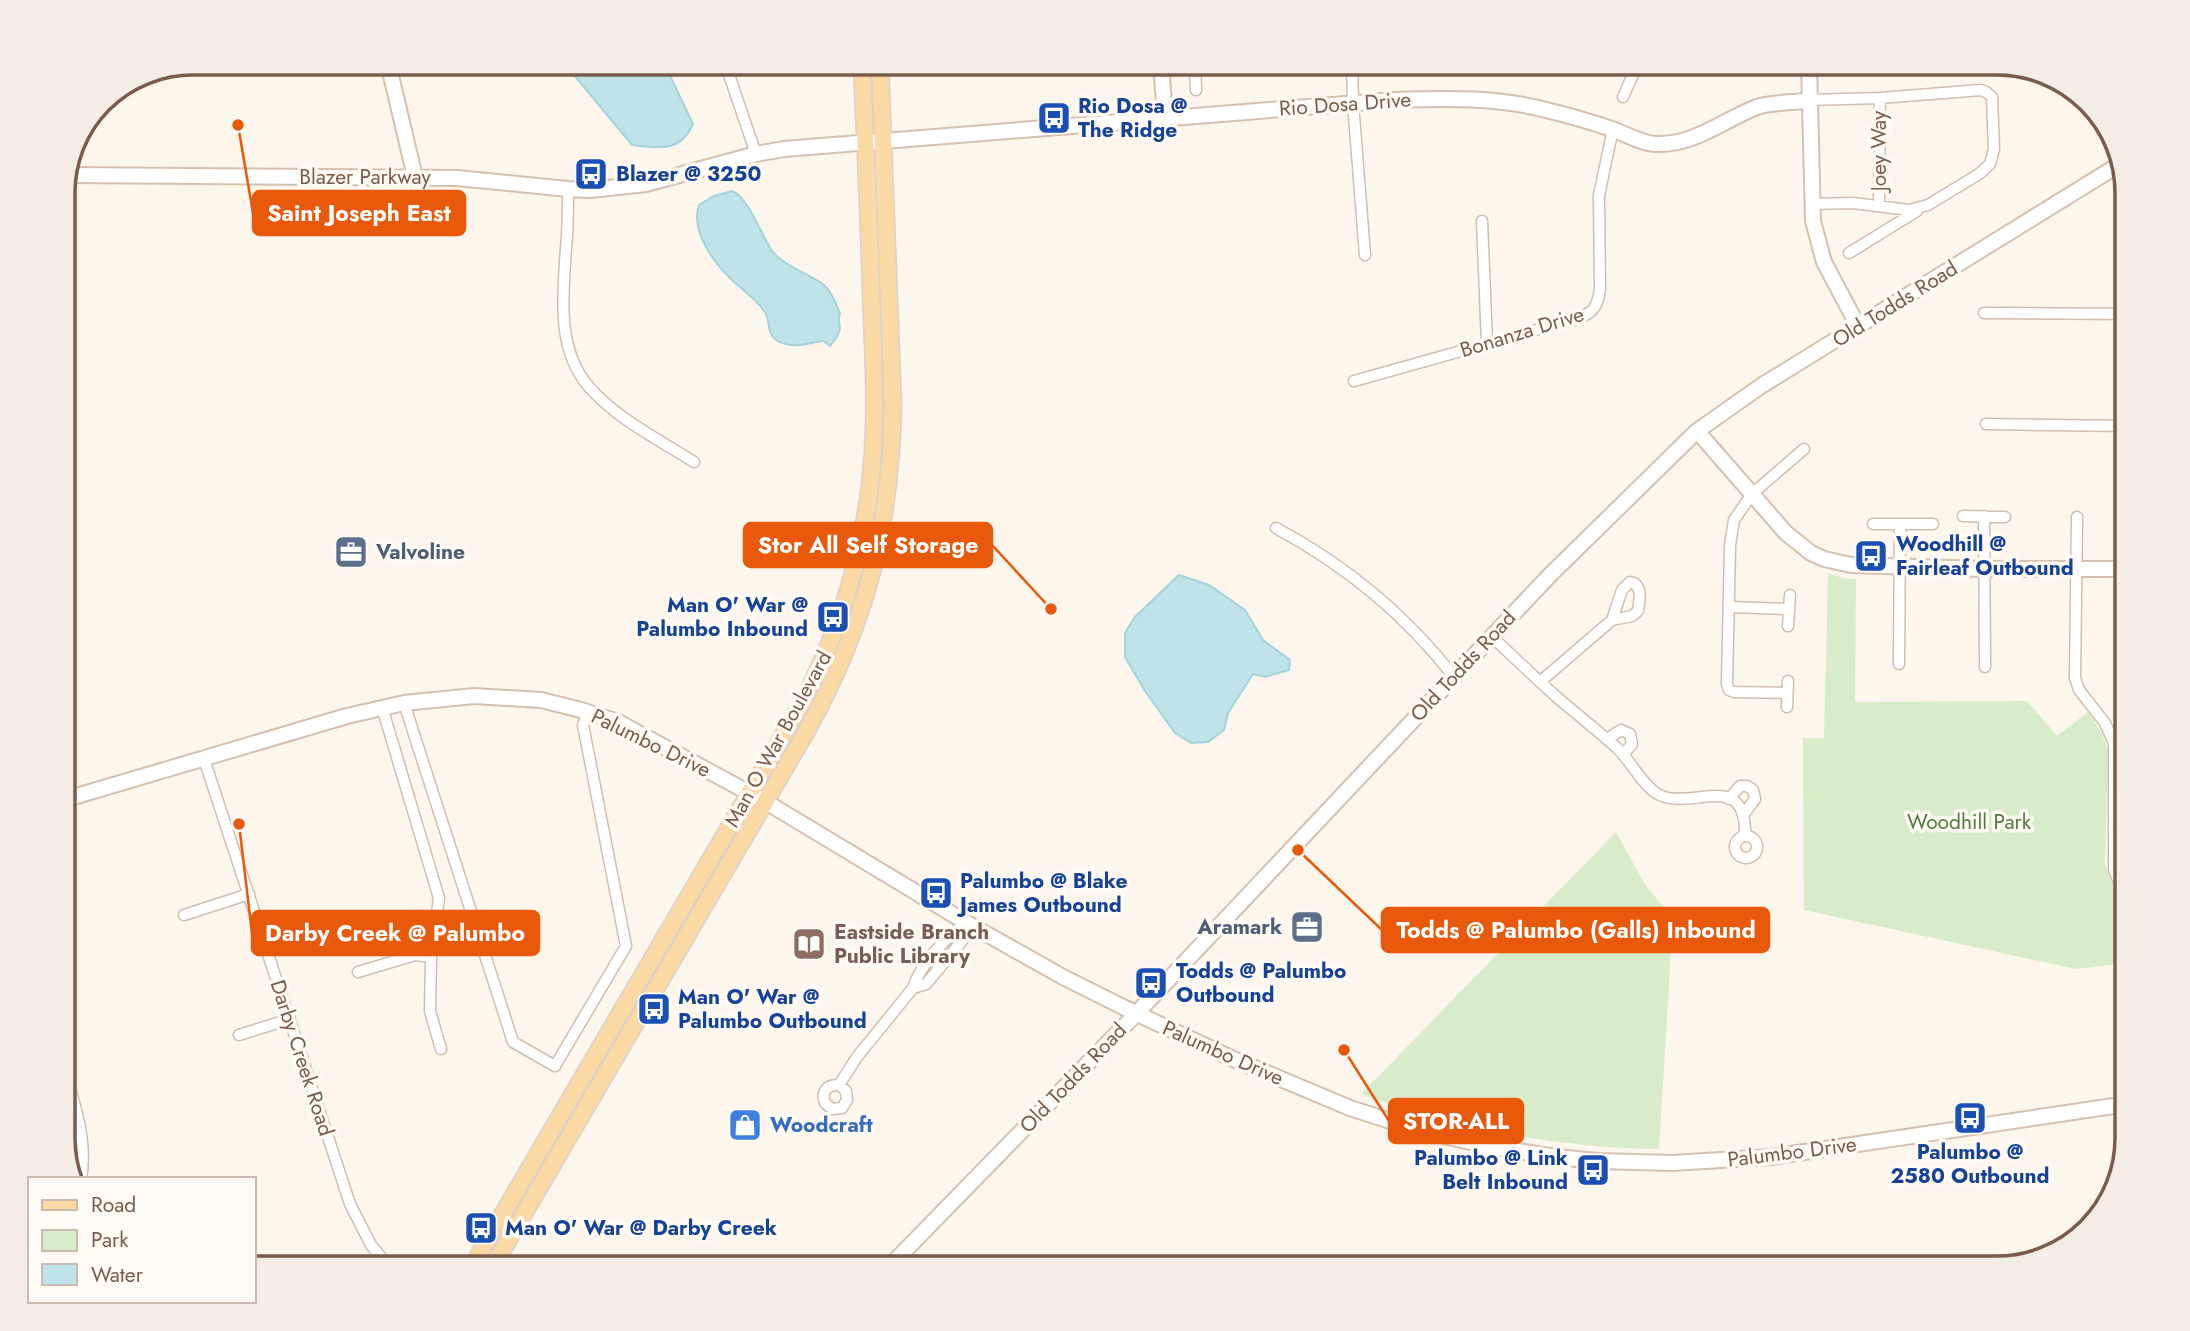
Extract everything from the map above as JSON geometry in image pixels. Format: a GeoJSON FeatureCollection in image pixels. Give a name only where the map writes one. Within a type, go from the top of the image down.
{"type":"FeatureCollection","features":[{"type":"Feature","properties":{"kind":"main road","name":"Man O War Boulevard"},"geometry":{"type":"LineString","coordinates":[[478,1256],[802,702],[832,639],[846,599],[864,524],[872,463],[875,402],[863,75]]}},
{"type":"Feature","properties":{"kind":"main road","name":"Man O War Boulevard"},"geometry":{"type":"LineString","coordinates":[[499,1256],[808,729],[840,666],[866,598],[881,538],[890,476],[893,407],[881,75]]}},
{"type":"Feature","properties":{"kind":"street"},"geometry":{"type":"LineString","coordinates":[[391,75],[415,177]]}},
{"type":"Feature","properties":{"kind":"street"},"geometry":{"type":"LineString","coordinates":[[729,75],[756,154]]}},
{"type":"Feature","properties":{"kind":"street"},"geometry":{"type":"LineString","coordinates":[[1162,75],[1165,118]]}},
{"type":"Feature","properties":{"kind":"street"},"geometry":{"type":"LineString","coordinates":[[1195,75],[1196,90]]}},
{"type":"Feature","properties":{"kind":"street"},"geometry":{"type":"LineString","coordinates":[[1352,75],[1364,255]]}},
{"type":"Feature","properties":{"kind":"street"},"geometry":{"type":"LineString","coordinates":[[1623,97],[1633,75]]}},
{"type":"Feature","properties":{"kind":"street"},"geometry":{"type":"LineString","coordinates":[[1809,75],[1811,204],[1820,251],[1858,327]]}},
{"type":"Feature","properties":{"kind":"street"},"geometry":{"type":"LineString","coordinates":[[1810,100],[1981,90],[1992,97],[1994,149],[1990,164],[1979,174],[1849,253]]}},
{"type":"Feature","properties":{"kind":"street","name":"Joey Way"},"geometry":{"type":"LineString","coordinates":[[1879,205],[1880,98]]}},
{"type":"Feature","properties":{"kind":"street","name":"Rio Dosa Drive"},"geometry":{"type":"LineString","coordinates":[[866,144],[1408,99],[1472,99],[1547,110],[1653,144],[1675,144],[1696,138],[1760,106],[1810,100]]}},
{"type":"Feature","properties":{"kind":"street","name":"Bonanza Drive"},"geometry":{"type":"LineString","coordinates":[[1354,381],[1579,318],[1594,310],[1598,303],[1600,195],[1613,129]]}},
{"type":"Feature","properties":{"kind":"street","name":"Blazer Parkway"},"geometry":{"type":"LineString","coordinates":[[77,175],[415,177],[476,179],[568,189],[611,189],[646,184],[756,154],[805,147],[866,144]]}},
{"type":"Feature","properties":{"kind":"street","name":"Old Todds Road"},"geometry":{"type":"LineString","coordinates":[[900,1256],[1136,1014],[1560,565],[1697,431],[1761,386],[2112,170]]}},
{"type":"Feature","properties":{"kind":"street"},"geometry":{"type":"LineString","coordinates":[[568,189],[562,310],[567,340],[577,368],[587,385],[603,400],[628,420],[694,462]]}},
{"type":"Feature","properties":{"kind":"street"},"geometry":{"type":"LineString","coordinates":[[1811,204],[1879,205],[1909,210],[1922,208]]}},
{"type":"Feature","properties":{"kind":"street"},"geometry":{"type":"LineString","coordinates":[[1482,221],[1487,343]]}},
{"type":"Feature","properties":{"kind":"street"},"geometry":{"type":"LineString","coordinates":[[1984,313],[2114,314]]}},
{"type":"Feature","properties":{"kind":"street"},"geometry":{"type":"LineString","coordinates":[[1986,424],[2114,426]]}},
{"type":"Feature","properties":{"kind":"street"},"geometry":{"type":"LineString","coordinates":[[1697,431],[1786,533],[1811,553],[1824,559],[1851,565],[1899,567],[2114,569]]}},
{"type":"Feature","properties":{"kind":"street"},"geometry":{"type":"LineString","coordinates":[[1787,694],[1741,693],[1729,690],[1726,677],[1732,529],[1738,512],[1752,494],[1804,449]]}},
{"type":"Feature","properties":{"kind":"street"},"geometry":{"type":"LineString","coordinates":[[1963,516],[2005,517]]}},
{"type":"Feature","properties":{"kind":"street"},"geometry":{"type":"LineString","coordinates":[[1984,516],[1985,667]]}},
{"type":"Feature","properties":{"kind":"street"},"geometry":{"type":"LineString","coordinates":[[2077,517],[2075,678],[2079,690],[2105,723],[2114,743],[2115,870]]}},
{"type":"Feature","properties":{"kind":"street"},"geometry":{"type":"LineString","coordinates":[[1873,524],[1933,524]]}},
{"type":"Feature","properties":{"kind":"street"},"geometry":{"type":"LineString","coordinates":[[1899,664],[1900,524]]}},
{"type":"Feature","properties":{"kind":"street"},"geometry":{"type":"LineString","coordinates":[[1276,528],[1371,591],[1420,635],[1454,677]]}},
{"type":"Feature","properties":{"kind":"street"},"geometry":{"type":"LineString","coordinates":[[1788,626],[1790,596]]}},
{"type":"Feature","properties":{"kind":"street"},"geometry":{"type":"LineString","coordinates":[[1730,607],[1789,609]]}},
{"type":"Feature","properties":{"kind":"street"},"geometry":{"type":"LineString","coordinates":[[1541,681],[1612,620]]}},
{"type":"Feature","properties":{"kind":"street"},"geometry":{"type":"LineString","coordinates":[[1492,636],[1623,755],[1648,786],[1662,796],[1729,799],[1740,806],[1744,814],[1745,836]]}},
{"type":"Feature","properties":{"kind":"street"},"geometry":{"type":"LineString","coordinates":[[1787,681],[1787,707]]}},
{"type":"Feature","properties":{"kind":"street","name":"Palumbo Drive"},"geometry":{"type":"LineString","coordinates":[[76,796],[382,707],[452,697],[494,696],[541,701],[618,722],[750,792],[967,923],[1051,970],[1136,1014],[1278,1079],[1384,1120],[1487,1146],[1556,1157],[1672,1163],[1771,1157],[2115,1106]]}},
{"type":"Feature","properties":{"kind":"street"},"geometry":{"type":"LineString","coordinates":[[404,703],[513,1042],[555,1066],[626,946],[583,725],[588,712]]}},
{"type":"Feature","properties":{"kind":"street"},"geometry":{"type":"LineString","coordinates":[[382,707],[439,898],[431,957],[430,1011],[441,1049]]}},
{"type":"Feature","properties":{"kind":"street"},"geometry":{"type":"LineString","coordinates":[[1606,739],[1621,730],[1630,734],[1632,744],[1623,755]]}},
{"type":"Feature","properties":{"kind":"street","name":"Darby Creek Road"},"geometry":{"type":"LineString","coordinates":[[204,760],[354,1212],[371,1245],[380,1256]]}},
{"type":"Feature","properties":{"kind":"street"},"geometry":{"type":"LineString","coordinates":[[1729,799],[1740,786],[1753,790],[1755,799],[1744,814]]}},
{"type":"Feature","properties":{"kind":"street"},"geometry":{"type":"LineString","coordinates":[[184,915],[249,894]]}},
{"type":"Feature","properties":{"kind":"street"},"geometry":{"type":"LineString","coordinates":[[839,1085],[913,988],[926,984],[955,950],[962,941],[967,923]]}},
{"type":"Feature","properties":{"kind":"street"},"geometry":{"type":"LineString","coordinates":[[358,972],[415,955],[431,957]]}},
{"type":"Feature","properties":{"kind":"street"},"geometry":{"type":"LineString","coordinates":[[239,1035],[290,1018]]}},
{"type":"Feature","properties":{"kind":"street"},"geometry":{"type":"LineString","coordinates":[[76,1112],[83,1138],[82,1175]]}},
{"type":"Feature","properties":{"kind":"green space","name":"Woodhill Park"},"geometry":{"type":"Polygon","coordinates":[[[1828,573],[1856,579],[1855,702],[2027,701],[2057,736],[2088,712],[2108,749],[2105,864],[2115,887],[2115,964],[2076,969],[1804,910],[1803,738],[1824,738],[1828,573]]]}},
{"type":"Feature","properties":{"kind":"green space"},"geometry":{"type":"Polygon","coordinates":[[[1616,832],[1644,883],[1673,919],[1659,1149],[1583,1145],[1508,1134],[1434,1117],[1361,1094],[1616,832]]]}},
{"type":"Feature","properties":{"kind":"water"},"geometry":{"type":"Polygon","coordinates":[[[574,75],[670,75],[693,124],[682,140],[675,144],[660,147],[632,145],[574,75]]]}},
{"type":"Feature","properties":{"kind":"water"},"geometry":{"type":"Polygon","coordinates":[[[732,191],[738,194],[748,207],[774,254],[830,291],[840,313],[840,330],[830,346],[823,341],[788,345],[776,340],[761,307],[726,274],[712,256],[698,225],[699,205],[714,196],[732,191]]]}},
{"type":"Feature","properties":{"kind":"water"},"geometry":{"type":"Polygon","coordinates":[[[1179,575],[1209,585],[1245,610],[1263,640],[1290,660],[1289,670],[1265,677],[1253,674],[1228,713],[1224,730],[1208,742],[1191,743],[1175,733],[1125,657],[1125,633],[1135,617],[1179,575]]]}},
{"type":"Feature","properties":{"kind":"place","name":"Rio Dosa @ The Ridge"},"geometry":{"type":"Point","coordinates":[1054,118]}},
{"type":"Feature","properties":{"kind":"place","name":"Saint Joseph East"},"geometry":{"type":"Point","coordinates":[238,125]}},
{"type":"Feature","properties":{"kind":"place","name":"Blazer @ 3250"},"geometry":{"type":"Point","coordinates":[591,174]}},
{"type":"Feature","properties":{"kind":"place","name":"Valvoline"},"geometry":{"type":"Point","coordinates":[351,552]}},
{"type":"Feature","properties":{"kind":"place","name":"Woodhill @ Fairleaf Outbound"},"geometry":{"type":"Point","coordinates":[1871,556]}},
{"type":"Feature","properties":{"kind":"place","name":"Stor All Self Storage"},"geometry":{"type":"Point","coordinates":[1051,609]}},
{"type":"Feature","properties":{"kind":"place","name":"Man O' War @ Palumbo Inbound"},"geometry":{"type":"Point","coordinates":[833,617]}},
{"type":"Feature","properties":{"kind":"place","name":"Darby Creek @ Palumbo"},"geometry":{"type":"Point","coordinates":[239,824]}},
{"type":"Feature","properties":{"kind":"place","name":"Todds @ Palumbo (Galls) Inbound"},"geometry":{"type":"Point","coordinates":[1298,850]}},
{"type":"Feature","properties":{"kind":"place","name":"Palumbo @ Blake James Outbound"},"geometry":{"type":"Point","coordinates":[936,893]}},
{"type":"Feature","properties":{"kind":"place","name":"Aramark"},"geometry":{"type":"Point","coordinates":[1307,927]}},
{"type":"Feature","properties":{"kind":"place","name":"Eastside Branch Public Library"},"geometry":{"type":"Point","coordinates":[809,944]}},
{"type":"Feature","properties":{"kind":"place","name":"Todds @ Palumbo Outbound"},"geometry":{"type":"Point","coordinates":[1151,983]}},
{"type":"Feature","properties":{"kind":"place","name":"Man O' War @ Palumbo Outbound"},"geometry":{"type":"Point","coordinates":[654,1009]}},
{"type":"Feature","properties":{"kind":"place","name":"STOR-ALL"},"geometry":{"type":"Point","coordinates":[1344,1050]}},
{"type":"Feature","properties":{"kind":"place","name":"Palumbo @ 2580 Outbound"},"geometry":{"type":"Point","coordinates":[1970,1118]}},
{"type":"Feature","properties":{"kind":"place","name":"Woodcraft"},"geometry":{"type":"Point","coordinates":[745,1125]}},
{"type":"Feature","properties":{"kind":"place","name":"Palumbo @ Link Belt Inbound"},"geometry":{"type":"Point","coordinates":[1593,1170]}},
{"type":"Feature","properties":{"kind":"place","name":"Man O' War @ Darby Creek"},"geometry":{"type":"Point","coordinates":[481,1228]}}]}
